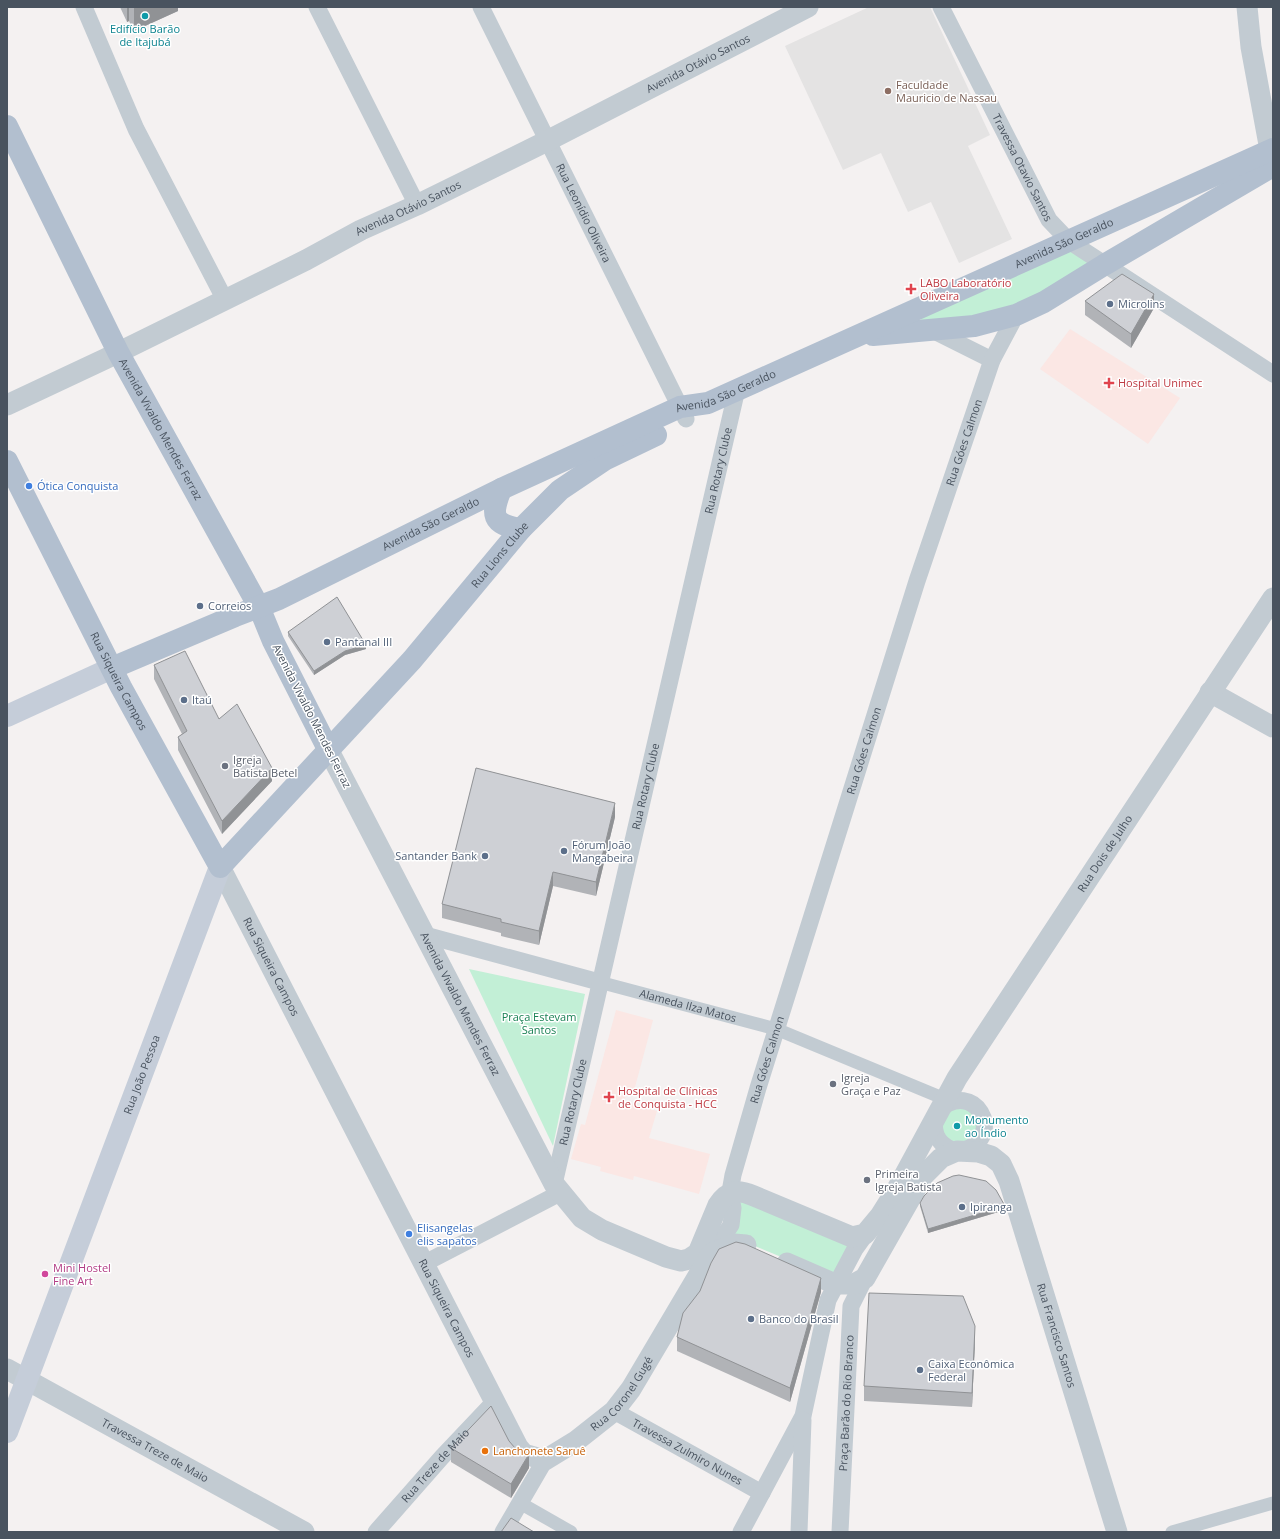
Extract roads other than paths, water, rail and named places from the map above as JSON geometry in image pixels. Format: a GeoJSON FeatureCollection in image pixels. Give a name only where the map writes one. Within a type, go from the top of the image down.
{"type":"FeatureCollection","features":[{"type":"Feature","properties":{"kind":"main road","name":"Avenida Vivaldo Mendes Ferraz"},"geometry":{"type":"LineString","coordinates":[[7,126],[118,352],[259,607],[273,641],[329,751]]}},
{"type":"Feature","properties":{"kind":"main road","name":"Avenida São Geraldo"},"geometry":{"type":"LineString","coordinates":[[7,716],[112,668],[235,616],[279,600],[501,489],[708,403],[736,389],[856,337],[1069,241],[1272,155]]}},
{"type":"Feature","properties":{"kind":"main road","name":"Avenida São Geraldo"},"geometry":{"type":"LineString","coordinates":[[856,337],[974,326],[1016,315],[1044,302],[1106,264],[1272,155]]}},
{"type":"Feature","properties":{"kind":"main road","name":"Rua Lions Clube"},"geometry":{"type":"LineString","coordinates":[[329,751],[371,702],[412,660],[521,529],[560,490],[606,458],[683,413]]}},
{"type":"Feature","properties":{"kind":"main road","name":"Rua Siqueira Campos"},"geometry":{"type":"LineString","coordinates":[[7,460],[121,687],[220,867]]}},
{"type":"Feature","properties":{"kind":"main road"},"geometry":{"type":"LineString","coordinates":[[501,489],[495,505],[495,516],[500,523],[508,527],[521,529]]}},
{"type":"Feature","properties":{"kind":"main road","name":"Rua João Pessoa"},"geometry":{"type":"LineString","coordinates":[[7,1432],[220,867],[329,751]]}},
{"type":"Feature","properties":{"kind":"street"},"geometry":{"type":"LineString","coordinates":[[84,7],[136,128],[225,300]]}},
{"type":"Feature","properties":{"kind":"street"},"geometry":{"type":"LineString","coordinates":[[317,7],[417,205]]}},
{"type":"Feature","properties":{"kind":"street","name":"Rua Leonídio Oliveira"},"geometry":{"type":"LineString","coordinates":[[481,7],[683,413]]}},
{"type":"Feature","properties":{"kind":"street","name":"Avenida Otávio Santos"},"geometry":{"type":"LineString","coordinates":[[7,405],[306,260],[361,230],[417,205],[808,7]]}},
{"type":"Feature","properties":{"kind":"street","name":"Travessa Otavio Santos"},"geometry":{"type":"LineString","coordinates":[[941,7],[1049,220],[1069,241],[1273,374]]}},
{"type":"Feature","properties":{"kind":"street"},"geometry":{"type":"LineString","coordinates":[[1247,7],[1251,47],[1272,155]]}},
{"type":"Feature","properties":{"kind":"street"},"geometry":{"type":"LineString","coordinates":[[920,308],[919,316],[922,323],[931,331],[992,360]]}},
{"type":"Feature","properties":{"kind":"street","name":"Rua Góes Calmon"},"geometry":{"type":"LineString","coordinates":[[730,1192],[733,1175],[776,1029],[917,582],[992,360],[1016,315]]}},
{"type":"Feature","properties":{"kind":"street","name":"Rua Rotary Clube"},"geometry":{"type":"LineString","coordinates":[[557,1189],[599,982],[736,389]]}},
{"type":"Feature","properties":{"kind":"street","name":"Rua Dois de Julho"},"geometry":{"type":"LineString","coordinates":[[860,1234],[897,1189],[939,1109],[1210,692],[1273,598]]}},
{"type":"Feature","properties":{"kind":"street"},"geometry":{"type":"LineString","coordinates":[[1210,692],[1273,727]]}},
{"type":"Feature","properties":{"kind":"street","name":"Avenida Vivaldo Mendes Ferraz"},"geometry":{"type":"LineString","coordinates":[[329,751],[557,1189],[582,1218],[602,1230],[668,1258]]}},
{"type":"Feature","properties":{"kind":"street","name":"Rua Siqueira Campos"},"geometry":{"type":"LineString","coordinates":[[220,867],[521,1451],[532,1458],[545,1460]]}},
{"type":"Feature","properties":{"kind":"street"},"geometry":{"type":"LineString","coordinates":[[425,935],[599,982]]}},
{"type":"Feature","properties":{"kind":"street","name":"Alameda Ilza Matos"},"geometry":{"type":"LineString","coordinates":[[599,982],[776,1029],[939,1109]]}},
{"type":"Feature","properties":{"kind":"street"},"geometry":{"type":"LineString","coordinates":[[720,1250],[741,1245],[766,1254],[835,1284],[854,1284],[865,1278],[923,1176],[941,1158],[967,1151],[975,1145],[982,1136],[985,1124],[981,1112],[974,1104],[958,1100],[946,1104],[939,1109],[934,1131],[936,1137],[946,1146],[967,1151]]}},
{"type":"Feature","properties":{"kind":"street","name":"Rua Francisco Santos"},"geometry":{"type":"LineString","coordinates":[[967,1151],[990,1156],[1001,1164],[1009,1181],[1117,1532]]}},
{"type":"Feature","properties":{"kind":"street"},"geometry":{"type":"LineString","coordinates":[[425,1264],[557,1189]]}},
{"type":"Feature","properties":{"kind":"street"},"geometry":{"type":"LineString","coordinates":[[730,1192],[747,1193],[860,1234],[855,1249],[835,1284],[828,1300],[803,1416],[799,1532]]}},
{"type":"Feature","properties":{"kind":"street"},"geometry":{"type":"LineString","coordinates":[[720,1250],[730,1225],[734,1208],[730,1192]]}},
{"type":"Feature","properties":{"kind":"street"},"geometry":{"type":"LineString","coordinates":[[668,1258],[681,1261],[689,1260],[698,1253],[718,1205],[730,1192]]}},
{"type":"Feature","properties":{"kind":"street","name":"Rua Coronel Gugé"},"geometry":{"type":"LineString","coordinates":[[503,1532],[545,1460],[576,1441],[614,1411],[631,1389],[687,1295],[720,1250]]}},
{"type":"Feature","properties":{"kind":"street"},"geometry":{"type":"LineString","coordinates":[[668,1258],[684,1268],[688,1276],[689,1284],[687,1295]]}},
{"type":"Feature","properties":{"kind":"street","name":"Praça Barão do Rio Branco"},"geometry":{"type":"LineString","coordinates":[[840,1532],[851,1306],[865,1278]]}},
{"type":"Feature","properties":{"kind":"street","name":"Travessa Treze de Maio"},"geometry":{"type":"LineString","coordinates":[[7,1369],[304,1532]]}},
{"type":"Feature","properties":{"kind":"street","name":"Rua Treze de Maio"},"geometry":{"type":"LineString","coordinates":[[376,1532],[442,1457],[495,1401]]}},
{"type":"Feature","properties":{"kind":"street","name":"Travessa Zulmiro Nunes"},"geometry":{"type":"LineString","coordinates":[[614,1411],[758,1499]]}},
{"type":"Feature","properties":{"kind":"street"},"geometry":{"type":"LineString","coordinates":[[741,1532],[803,1416]]}},
{"type":"Feature","properties":{"kind":"street"},"geometry":{"type":"LineString","coordinates":[[754,1532],[758,1499]]}},
{"type":"Feature","properties":{"kind":"street"},"geometry":{"type":"LineString","coordinates":[[520,1503],[571,1532]]}},
{"type":"Feature","properties":{"kind":"street"},"geometry":{"type":"LineString","coordinates":[[1172,1532],[1273,1503]]}},
{"type":"Feature","properties":{"kind":"place","name":"Edifício Barão de Itajubá"},"geometry":{"type":"Point","coordinates":[145,16]}},
{"type":"Feature","properties":{"kind":"place","name":"Faculdade Mauricio de Nassau"},"geometry":{"type":"Point","coordinates":[888,91]}},
{"type":"Feature","properties":{"kind":"place","name":"LABO Laboratório Oliveira"},"geometry":{"type":"Point","coordinates":[911,289]}},
{"type":"Feature","properties":{"kind":"place","name":"Microlins"},"geometry":{"type":"Point","coordinates":[1110,304]}},
{"type":"Feature","properties":{"kind":"place","name":"Hospital Unimec"},"geometry":{"type":"Point","coordinates":[1109,383]}},
{"type":"Feature","properties":{"kind":"place","name":"Ótica Conquista"},"geometry":{"type":"Point","coordinates":[29,486]}},
{"type":"Feature","properties":{"kind":"place","name":"Correios"},"geometry":{"type":"Point","coordinates":[200,606]}},
{"type":"Feature","properties":{"kind":"place","name":"Pantanal III"},"geometry":{"type":"Point","coordinates":[327,642]}},
{"type":"Feature","properties":{"kind":"place","name":"Itaú"},"geometry":{"type":"Point","coordinates":[184,700]}},
{"type":"Feature","properties":{"kind":"place","name":"Igreja Batista Betel"},"geometry":{"type":"Point","coordinates":[225,766]}},
{"type":"Feature","properties":{"kind":"place","name":"Fórum João Mangabeira"},"geometry":{"type":"Point","coordinates":[564,851]}},
{"type":"Feature","properties":{"kind":"place","name":"Santander Bank"},"geometry":{"type":"Point","coordinates":[485,856]}},
{"type":"Feature","properties":{"kind":"place","name":"Igreja Graça e Paz"},"geometry":{"type":"Point","coordinates":[833,1084]}},
{"type":"Feature","properties":{"kind":"place","name":"Hospital de Clínicas de Conquista - HCC"},"geometry":{"type":"Point","coordinates":[609,1097]}},
{"type":"Feature","properties":{"kind":"place","name":"Monumento ao Índio"},"geometry":{"type":"Point","coordinates":[957,1126]}},
{"type":"Feature","properties":{"kind":"place","name":"Primeira Igreja Batista"},"geometry":{"type":"Point","coordinates":[867,1180]}},
{"type":"Feature","properties":{"kind":"place","name":"Ipiranga"},"geometry":{"type":"Point","coordinates":[962,1207]}},
{"type":"Feature","properties":{"kind":"place","name":"Elisangelas elis sapatos"},"geometry":{"type":"Point","coordinates":[409,1234]}},
{"type":"Feature","properties":{"kind":"place","name":"Mini Hostel Fine Art"},"geometry":{"type":"Point","coordinates":[45,1274]}},
{"type":"Feature","properties":{"kind":"place","name":"Banco do Brasil"},"geometry":{"type":"Point","coordinates":[751,1319]}},
{"type":"Feature","properties":{"kind":"place","name":"Caixa Econômica Federal"},"geometry":{"type":"Point","coordinates":[920,1370]}},
{"type":"Feature","properties":{"kind":"place","name":"Lanchonete Saruê"},"geometry":{"type":"Point","coordinates":[485,1451]}},
{"type":"Feature","properties":{"kind":"park label","name":"Praça Estevam Santos"},"geometry":{"type":"Point","coordinates":[539,1023]}}]}
